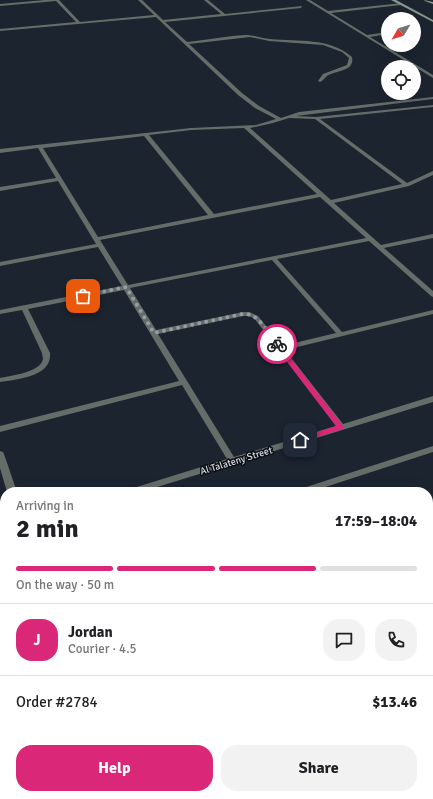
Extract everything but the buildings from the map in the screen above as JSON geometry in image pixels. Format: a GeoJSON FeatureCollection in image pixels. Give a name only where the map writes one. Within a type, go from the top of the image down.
{"type":"FeatureCollection","features":[{"type":"Feature","properties":{"kind":"main road"},"geometry":{"type":"LineString","coordinates":[[393,0],[433,21]]}},
{"type":"Feature","properties":{"kind":"main road"},"geometry":{"type":"LineString","coordinates":[[426,0],[433,3]]}},
{"type":"Feature","properties":{"kind":"street"},"geometry":{"type":"LineString","coordinates":[[0,5],[57,0],[79,23]]}},
{"type":"Feature","properties":{"kind":"street"},"geometry":{"type":"LineString","coordinates":[[140,0],[248,100],[281,120]]}},
{"type":"Feature","properties":{"kind":"street"},"geometry":{"type":"LineString","coordinates":[[206,0],[224,15]]}},
{"type":"Feature","properties":{"kind":"street"},"geometry":{"type":"LineString","coordinates":[[308,0],[433,78]]}},
{"type":"Feature","properties":{"kind":"street"},"geometry":{"type":"LineString","coordinates":[[328,12],[401,4]]}},
{"type":"Feature","properties":{"kind":"street"},"geometry":{"type":"LineString","coordinates":[[163,22],[301,7]]}},
{"type":"Feature","properties":{"kind":"street"},"geometry":{"type":"LineString","coordinates":[[0,30],[157,16]]}},
{"type":"Feature","properties":{"kind":"street"},"geometry":{"type":"LineString","coordinates":[[366,36],[381,34]]}},
{"type":"Feature","properties":{"kind":"street"},"geometry":{"type":"LineString","coordinates":[[186,43],[252,36],[269,40],[317,44],[336,49],[349,56],[352,61],[348,66],[326,75],[320,81]]}},
{"type":"Feature","properties":{"kind":"street"},"geometry":{"type":"LineString","coordinates":[[0,152],[203,128],[246,127],[281,120],[288,116],[303,112],[433,98]]}},
{"type":"Feature","properties":{"kind":"street"},"geometry":{"type":"LineString","coordinates":[[288,116],[298,118],[316,118],[433,106]]}},
{"type":"Feature","properties":{"kind":"street"},"geometry":{"type":"LineString","coordinates":[[316,118],[407,185]]}},
{"type":"Feature","properties":{"kind":"street"},"geometry":{"type":"LineString","coordinates":[[246,127],[433,295]]}},
{"type":"Feature","properties":{"kind":"street"},"geometry":{"type":"LineString","coordinates":[[145,134],[212,216]]}},
{"type":"Feature","properties":{"kind":"street"},"geometry":{"type":"LineString","coordinates":[[40,147],[232,461]]}},
{"type":"Feature","properties":{"kind":"street"},"geometry":{"type":"LineString","coordinates":[[329,202],[418,182],[433,173]]}},
{"type":"Feature","properties":{"kind":"street"},"geometry":{"type":"LineString","coordinates":[[0,189],[60,179]]}},
{"type":"Feature","properties":{"kind":"street"},"geometry":{"type":"LineString","coordinates":[[0,264],[212,216],[321,195]]}},
{"type":"Feature","properties":{"kind":"street"},"geometry":{"type":"LineString","coordinates":[[380,247],[433,236]]}},
{"type":"Feature","properties":{"kind":"street"},"geometry":{"type":"LineString","coordinates":[[0,312],[370,239]]}},
{"type":"Feature","properties":{"kind":"street"},"geometry":{"type":"LineString","coordinates":[[273,258],[340,334]]}},
{"type":"Feature","properties":{"kind":"street"},"geometry":{"type":"LineString","coordinates":[[0,380],[32,373],[38,370],[46,362],[46,353],[24,307]]}},
{"type":"Feature","properties":{"kind":"street"},"geometry":{"type":"LineString","coordinates":[[280,349],[433,312]]}},
{"type":"Feature","properties":{"kind":"street"},"geometry":{"type":"LineString","coordinates":[[154,333],[243,314],[249,314],[256,317],[341,427]]}},
{"type":"Feature","properties":{"kind":"street"},"geometry":{"type":"LineString","coordinates":[[0,429],[184,382]]}},
{"type":"Feature","properties":{"kind":"street","name":"Al Talateny Street"},"geometry":{"type":"LineString","coordinates":[[146,487],[433,399]]}},
{"type":"Feature","properties":{"kind":"street"},"geometry":{"type":"LineString","coordinates":[[315,487],[433,449]]}},
{"type":"Feature","properties":{"kind":"street"},"geometry":{"type":"LineString","coordinates":[[0,454],[10,487]]}},
{"type":"Feature","properties":{"kind":"way so far"},"geometry":{"type":"LineString","coordinates":[[83,296],[126,287],[154,333],[249,314],[256,317],[277,344]]}},
{"type":"Feature","properties":{"kind":"route"},"geometry":{"type":"LineString","coordinates":[[277,344],[341,427],[300,440]]}}]}
